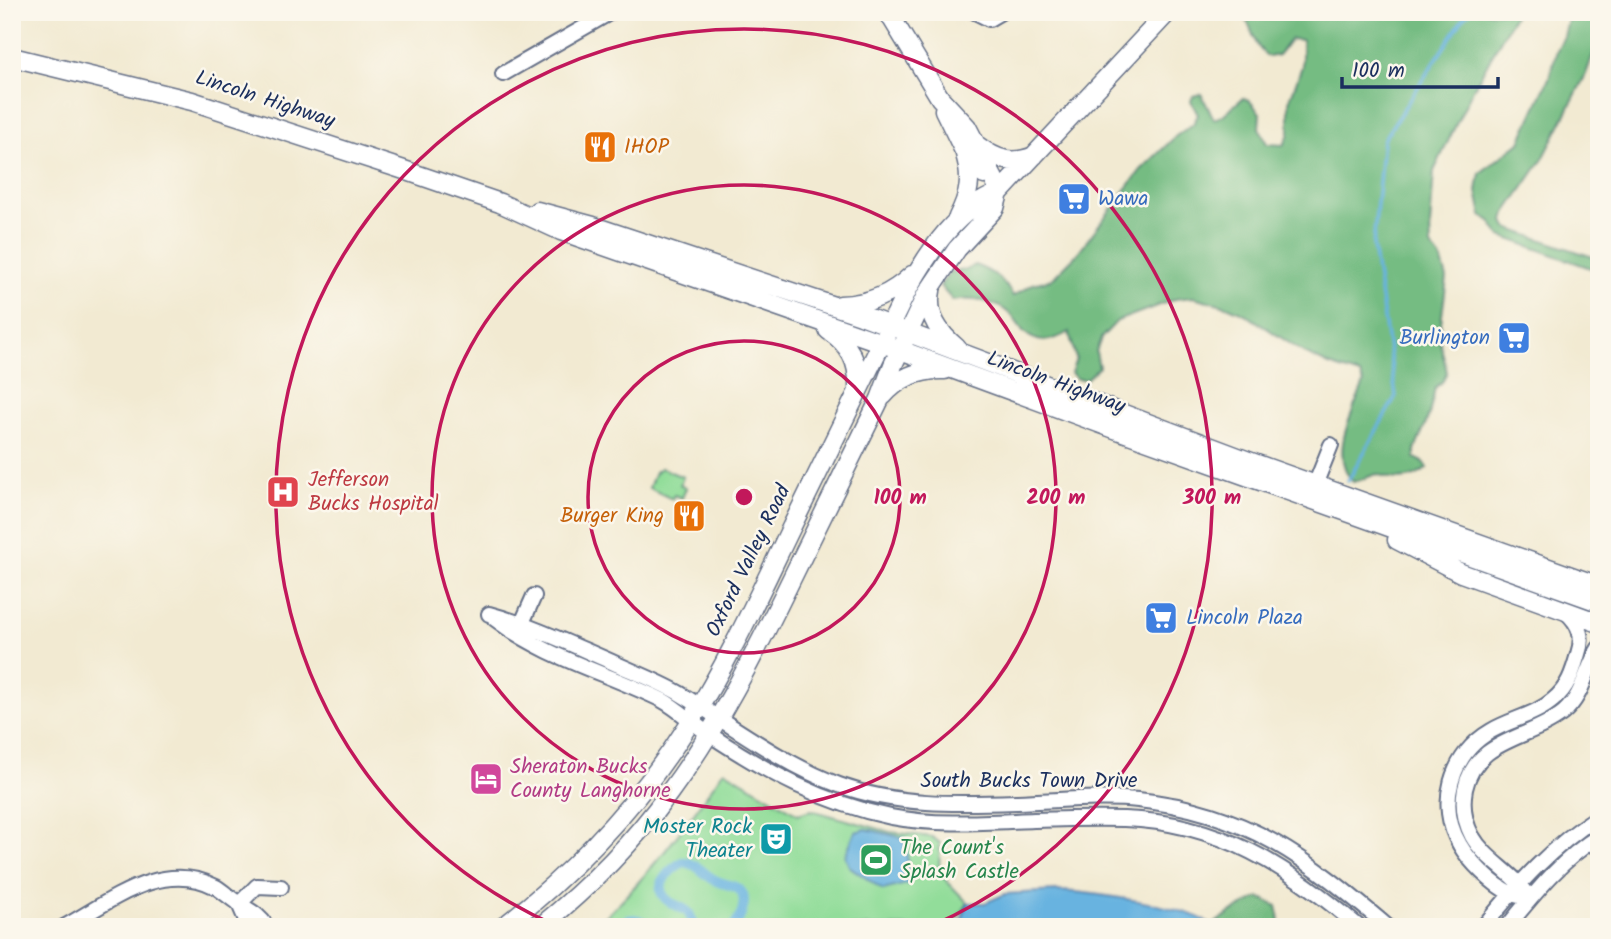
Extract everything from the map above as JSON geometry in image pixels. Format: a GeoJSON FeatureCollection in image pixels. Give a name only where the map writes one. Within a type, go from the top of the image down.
{"type":"FeatureCollection","features":[{"type":"Feature","properties":{"kind":"main road"},"geometry":{"type":"LineString","coordinates":[[888,12],[940,97],[967,127],[971,148],[970,187],[956,222]]}},
{"type":"Feature","properties":{"kind":"main road"},"geometry":{"type":"LineString","coordinates":[[540,927],[586,886],[632,838],[667,795],[719,719],[880,399],[900,350],[936,278],[957,249],[995,208],[999,193],[1168,12]]}},
{"type":"Feature","properties":{"kind":"main road","name":"Lincoln Highway"},"geometry":{"type":"LineString","coordinates":[[12,57],[204,104],[499,203],[561,231],[955,371],[1340,502],[1599,586]]}},
{"type":"Feature","properties":{"kind":"main road"},"geometry":{"type":"LineString","coordinates":[[971,148],[1004,161],[1034,156]]}},
{"type":"Feature","properties":{"kind":"main road"},"geometry":{"type":"LineString","coordinates":[[971,148],[999,193]]}},
{"type":"Feature","properties":{"kind":"main road","name":"Oxford Valley Road"},"geometry":{"type":"LineString","coordinates":[[503,927],[556,883],[608,830],[649,781],[695,714],[747,618],[920,268],[956,222],[985,198],[999,193]]}},
{"type":"Feature","properties":{"kind":"main road","name":"Lincoln Highway"},"geometry":{"type":"LineString","coordinates":[[499,203],[565,217],[890,326],[1315,485],[1340,502],[1599,602]]}},
{"type":"Feature","properties":{"kind":"main road"},"geometry":{"type":"LineString","coordinates":[[832,305],[864,303],[878,299],[902,285],[920,268]]}},
{"type":"Feature","properties":{"kind":"main road"},"geometry":{"type":"LineString","coordinates":[[936,278],[930,299],[930,311],[940,332],[962,353]]}},
{"type":"Feature","properties":{"kind":"main road"},"geometry":{"type":"LineString","coordinates":[[811,318],[838,336],[851,352],[858,375],[857,393]]}},
{"type":"Feature","properties":{"kind":"main road"},"geometry":{"type":"LineString","coordinates":[[880,399],[890,388],[911,374],[935,370],[955,371]]}},
{"type":"Feature","properties":{"kind":"main road"},"geometry":{"type":"LineString","coordinates":[[1340,502],[1461,573],[1599,623]]}},
{"type":"Feature","properties":{"kind":"street"},"geometry":{"type":"LineString","coordinates":[[503,74],[611,12]]}},
{"type":"Feature","properties":{"kind":"street"},"geometry":{"type":"LineString","coordinates":[[975,12],[989,19],[1000,12]]}},
{"type":"Feature","properties":{"kind":"street"},"geometry":{"type":"LineString","coordinates":[[1315,485],[1331,445]]}},
{"type":"Feature","properties":{"kind":"street"},"geometry":{"type":"LineString","coordinates":[[522,623],[534,596]]}},
{"type":"Feature","properties":{"kind":"street"},"geometry":{"type":"LineString","coordinates":[[1530,898],[1472,861],[1458,841],[1448,808],[1450,783],[1460,761],[1477,740],[1503,724],[1544,707],[1567,685],[1582,638],[1577,623],[1563,610]]}},
{"type":"Feature","properties":{"kind":"street"},"geometry":{"type":"LineString","coordinates":[[489,614],[522,623],[671,689],[695,714],[519,636],[489,614]]}},
{"type":"Feature","properties":{"kind":"street"},"geometry":{"type":"LineString","coordinates":[[1515,888],[1471,834],[1464,807],[1468,777],[1487,752],[1510,738],[1550,721],[1571,705],[1586,681],[1599,648]]}},
{"type":"Feature","properties":{"kind":"street","name":"South Bucks Town Drive"},"geometry":{"type":"LineString","coordinates":[[695,714],[719,719],[807,772],[867,793],[912,802],[961,804],[1136,800],[1190,808],[1232,822],[1276,842],[1338,884],[1388,927]]}},
{"type":"Feature","properties":{"kind":"street","name":"South Bucks Town Drive"},"geometry":{"type":"LineString","coordinates":[[695,714],[709,735],[771,773],[817,796],[889,816],[949,823],[1124,819],[1193,829],[1225,839],[1268,859],[1319,893],[1359,927]]}},
{"type":"Feature","properties":{"kind":"street"},"geometry":{"type":"LineString","coordinates":[[1483,927],[1515,888],[1563,841],[1599,816]]}},
{"type":"Feature","properties":{"kind":"street"},"geometry":{"type":"LineString","coordinates":[[1507,927],[1550,875],[1579,849],[1599,836]]}},
{"type":"Feature","properties":{"kind":"street"},"geometry":{"type":"LineString","coordinates":[[64,927],[160,878],[192,879],[216,888],[255,912],[267,927]]}},
{"type":"Feature","properties":{"kind":"street"},"geometry":{"type":"LineString","coordinates":[[239,904],[257,887],[281,887]]}},
{"type":"Feature","properties":{"kind":"street"},"geometry":{"type":"LineString","coordinates":[[239,904],[249,927]]}},
{"type":"Feature","properties":{"kind":"green space"},"geometry":{"type":"Polygon","coordinates":[[[1238,12],[1516,12],[1469,97],[1434,171],[1431,246],[1442,261],[1447,278],[1439,338],[1447,372],[1443,381],[1435,388],[1429,415],[1415,450],[1415,458],[1427,468],[1415,476],[1397,479],[1377,474],[1353,482],[1346,471],[1343,446],[1349,420],[1364,383],[1360,375],[1306,354],[1245,314],[1227,306],[1193,297],[1175,299],[1117,321],[1101,338],[1096,352],[1099,367],[1086,379],[1077,379],[1071,373],[1076,359],[1069,332],[1052,340],[1035,339],[998,306],[983,301],[953,301],[940,286],[950,272],[966,270],[975,265],[997,277],[1013,296],[1033,284],[1052,279],[1076,255],[1141,170],[1176,136],[1193,124],[1198,115],[1191,101],[1193,96],[1201,94],[1214,119],[1222,116],[1243,98],[1249,100],[1260,113],[1259,128],[1267,144],[1284,145],[1289,134],[1289,102],[1302,66],[1302,40],[1291,39],[1278,55],[1269,57],[1259,47],[1249,25],[1238,12]]]}},
{"type":"Feature","properties":{"kind":"green space"},"geometry":{"type":"Polygon","coordinates":[[[1570,12],[1599,12],[1599,38],[1586,74],[1543,159],[1506,213],[1504,221],[1507,228],[1599,259],[1599,271],[1500,236],[1490,221],[1482,216],[1477,191],[1480,173],[1520,142],[1550,76],[1570,12]]]}},
{"type":"Feature","properties":{"kind":"green space"},"geometry":{"type":"Polygon","coordinates":[[[661,468],[683,477],[680,485],[686,488],[682,498],[674,495],[672,499],[649,488],[655,472],[661,468]]]}},
{"type":"Feature","properties":{"kind":"green space"},"geometry":{"type":"Polygon","coordinates":[[[724,770],[798,814],[811,810],[890,832],[932,837],[940,843],[939,873],[968,903],[957,919],[956,927],[595,927],[664,852],[724,770]]]}},
{"type":"Feature","properties":{"kind":"green space"},"geometry":{"type":"Polygon","coordinates":[[[1259,897],[1277,906],[1279,927],[1214,927],[1213,925],[1224,917],[1259,897]]]}},
{"type":"Feature","properties":{"kind":"water","name":"The Count's Splash Castle"},"geometry":{"type":"Polygon","coordinates":[[[866,829],[905,838],[910,883],[883,890],[849,866],[845,856],[855,832],[866,829]]]}},
{"type":"Feature","properties":{"kind":"water"},"geometry":{"type":"Polygon","coordinates":[[[1056,891],[1114,897],[1163,906],[1203,919],[1214,927],[959,927],[968,903],[985,903],[1005,894],[1056,891]]]}},
{"type":"Feature","properties":{"kind":"waterway"},"geometry":{"type":"LineString","coordinates":[[1348,481],[1396,396],[1373,246],[1383,140],[1464,17],[1470,12]]}},
{"type":"Feature","properties":{"kind":"waterway"},"geometry":{"type":"LineString","coordinates":[[690,927],[692,921],[689,913],[667,900],[661,888],[665,877],[683,862],[740,890],[744,905],[734,927]]}},
{"type":"Feature","properties":{"kind":"waterway"},"geometry":{"type":"LineString","coordinates":[[618,927],[635,919],[652,927]]}},
{"type":"Feature","properties":{"kind":"place","name":"IHOP"},"geometry":{"type":"Point","coordinates":[600,147]}},
{"type":"Feature","properties":{"kind":"place","name":"Wawa"},"geometry":{"type":"Point","coordinates":[1074,199]}},
{"type":"Feature","properties":{"kind":"place","name":"Burlington"},"geometry":{"type":"Point","coordinates":[1514,338]}},
{"type":"Feature","properties":{"kind":"place","name":"Jefferson Bucks Hospital"},"geometry":{"type":"Point","coordinates":[283,492]}},
{"type":"Feature","properties":{"kind":"place","name":"Burger King"},"geometry":{"type":"Point","coordinates":[689,516]}},
{"type":"Feature","properties":{"kind":"place","name":"Lincoln Plaza"},"geometry":{"type":"Point","coordinates":[1161,618]}},
{"type":"Feature","properties":{"kind":"place","name":"Sheraton Bucks County Langhorne"},"geometry":{"type":"Point","coordinates":[486,779]}},
{"type":"Feature","properties":{"kind":"place","name":"Moster Rock Theater"},"geometry":{"type":"Point","coordinates":[776,839]}},
{"type":"Feature","properties":{"kind":"place","name":"The Count's Splash Castle"},"geometry":{"type":"Point","coordinates":[876,860]}}]}
